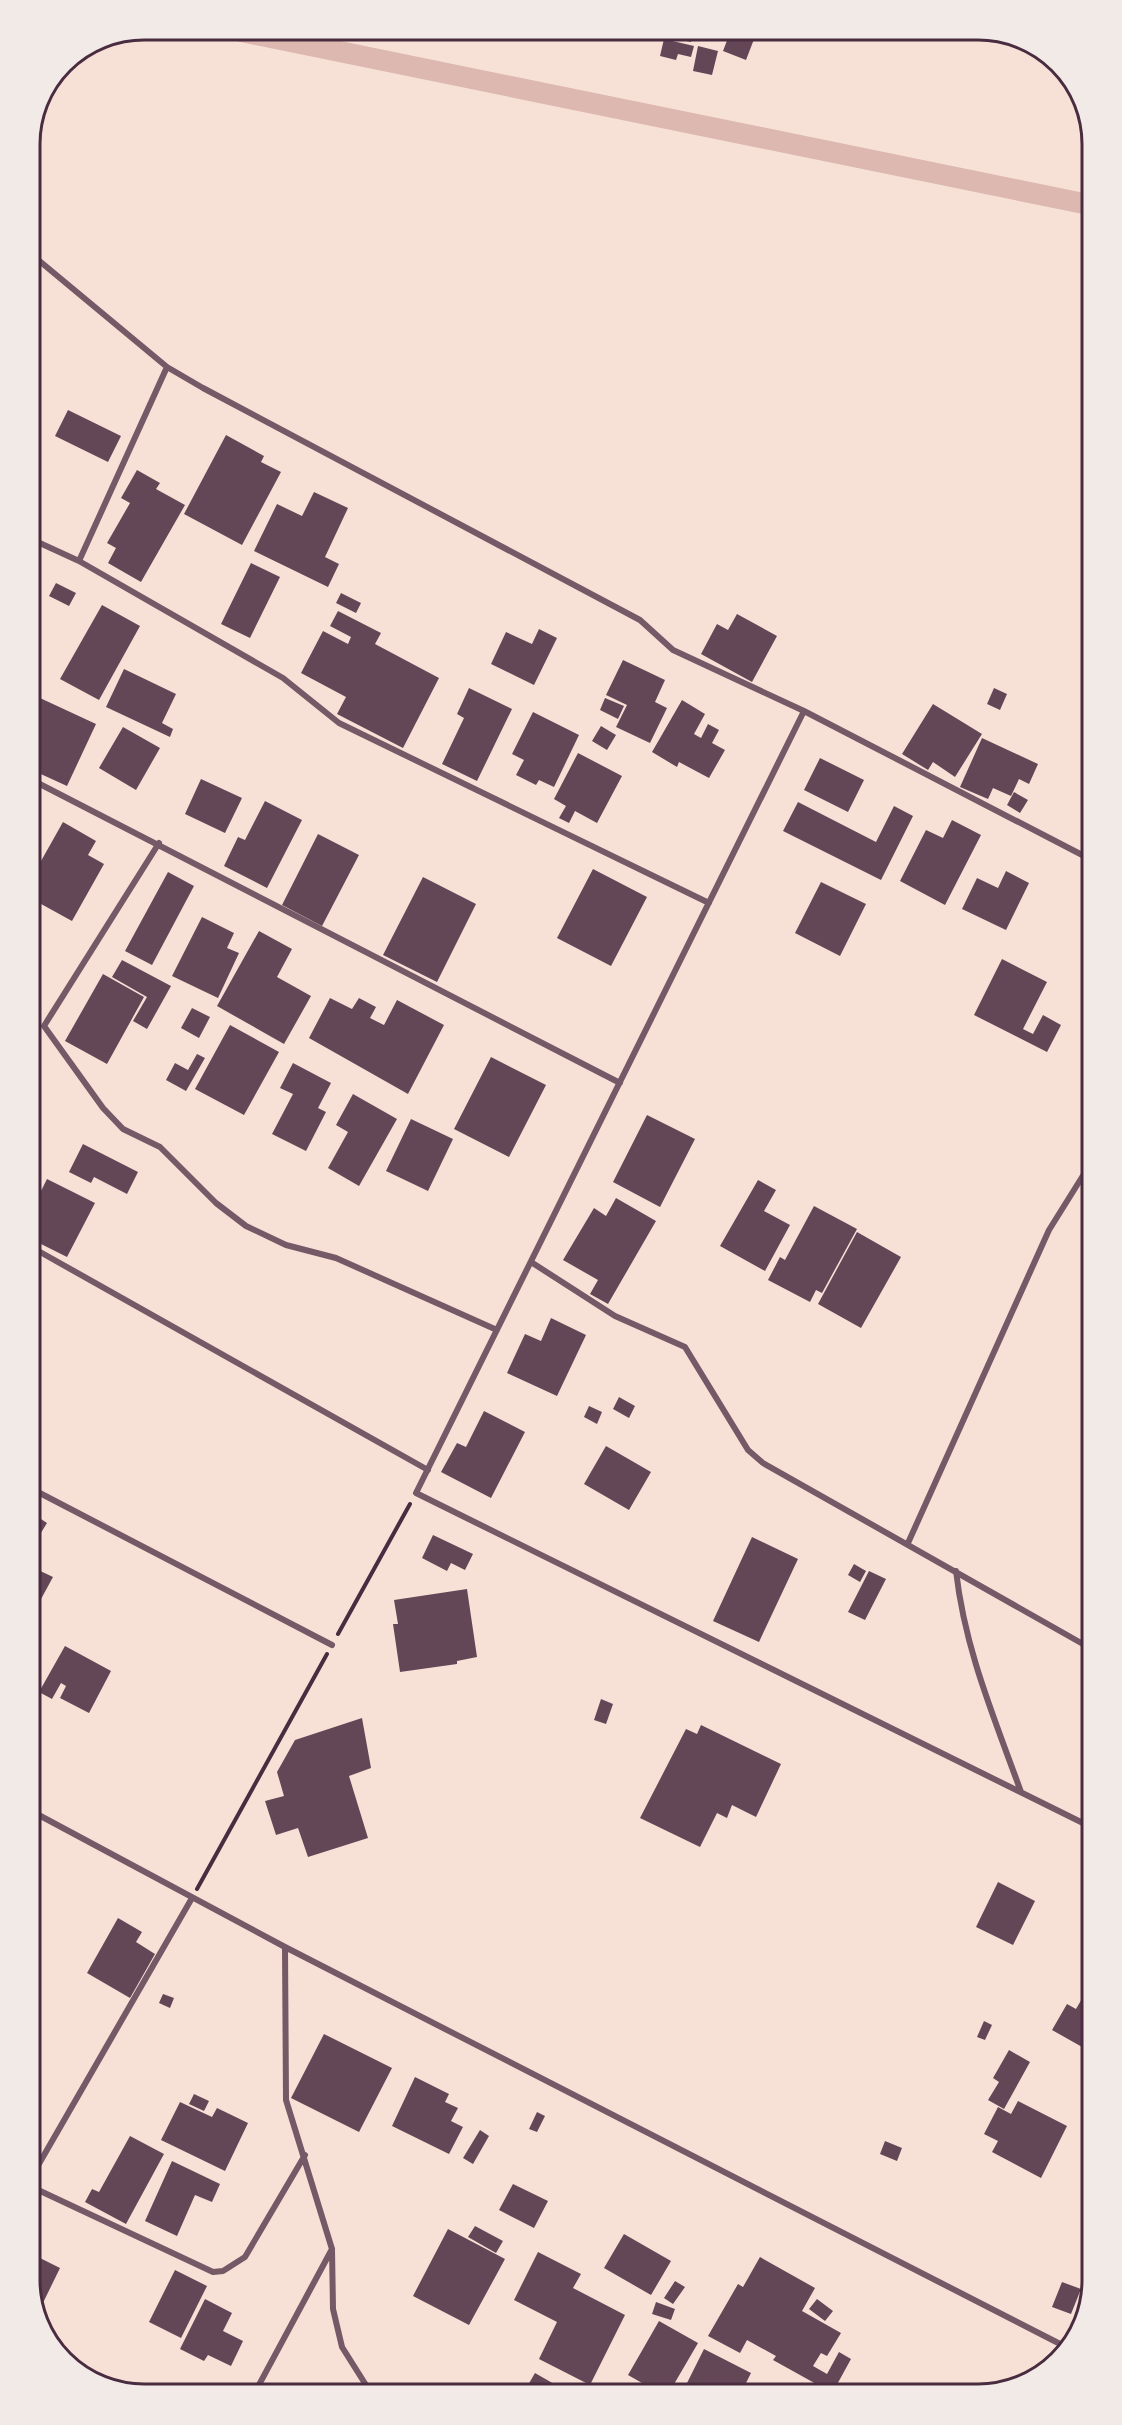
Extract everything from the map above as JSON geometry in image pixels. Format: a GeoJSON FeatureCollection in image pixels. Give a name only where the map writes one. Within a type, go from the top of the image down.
{"type":"FeatureCollection","features":[{"type":"Feature","properties":{"kind":"street"},"geometry":{"type":"LineString","coordinates":[[41,262],[167,367],[640,620],[673,650],[804,711],[1082,855]]}},
{"type":"Feature","properties":{"kind":"street"},"geometry":{"type":"LineString","coordinates":[[79,561],[167,367]]}},
{"type":"Feature","properties":{"kind":"street"},"geometry":{"type":"LineString","coordinates":[[41,543],[79,561],[284,678],[339,723],[709,903]]}},
{"type":"Feature","properties":{"kind":"street"},"geometry":{"type":"LineString","coordinates":[[804,711],[416,1493],[1082,1822]]}},
{"type":"Feature","properties":{"kind":"street"},"geometry":{"type":"LineString","coordinates":[[41,784],[159,843],[620,1083]]}},
{"type":"Feature","properties":{"kind":"street"},"geometry":{"type":"LineString","coordinates":[[159,843],[44,1026],[103,1108],[123,1129],[160,1147],[216,1203],[246,1226],[286,1245],[336,1258],[497,1330]]}},
{"type":"Feature","properties":{"kind":"street"},"geometry":{"type":"LineString","coordinates":[[908,1543],[1050,1230],[1082,1177]]}},
{"type":"Feature","properties":{"kind":"street"},"geometry":{"type":"LineString","coordinates":[[40,1252],[428,1470]]}},
{"type":"Feature","properties":{"kind":"street"},"geometry":{"type":"LineString","coordinates":[[531,1262],[615,1316],[685,1347],[748,1449],[763,1463],[1082,1643]]}},
{"type":"Feature","properties":{"kind":"street"},"geometry":{"type":"LineString","coordinates":[[40,1493],[332,1645]]}},
{"type":"Feature","properties":{"kind":"street"},"geometry":{"type":"LineString","coordinates":[[956,1571],[963,1624],[970,1649],[1021,1792]]}},
{"type":"Feature","properties":{"kind":"street"},"geometry":{"type":"LineString","coordinates":[[40,1816],[285,1947],[1060,2344]]}},
{"type":"Feature","properties":{"kind":"street"},"geometry":{"type":"LineString","coordinates":[[40,2162],[192,1898]]}},
{"type":"Feature","properties":{"kind":"street"},"geometry":{"type":"LineString","coordinates":[[285,1947],[286,2100],[333,2249],[333,2309],[342,2347],[365,2384]]}},
{"type":"Feature","properties":{"kind":"street"},"geometry":{"type":"LineString","coordinates":[[40,2191],[213,2272],[224,2271],[245,2257],[305,2155]]}},
{"type":"Feature","properties":{"kind":"street"},"geometry":{"type":"LineString","coordinates":[[259,2384],[333,2249]]}},
{"type":"Feature","properties":{"kind":"path"},"geometry":{"type":"LineString","coordinates":[[192,1898],[416,1493]]}},
{"type":"Feature","properties":{"kind":"building"},"geometry":{"type":"Polygon","coordinates":[[[664,41],[694,46],[691,57],[678,54],[676,60],[660,56],[664,41]]]}},
{"type":"Feature","properties":{"kind":"building"},"geometry":{"type":"Polygon","coordinates":[[[727,41],[753,41],[746,60],[723,51],[727,41]]]}},
{"type":"Feature","properties":{"kind":"building"},"geometry":{"type":"Polygon","coordinates":[[[698,46],[718,51],[712,75],[693,71],[698,46]]]}},
{"type":"Feature","properties":{"kind":"building"},"geometry":{"type":"Polygon","coordinates":[[[68,410],[121,436],[108,462],[55,436],[68,410]]]}},
{"type":"Feature","properties":{"kind":"building"},"geometry":{"type":"Polygon","coordinates":[[[226,435],[264,456],[261,462],[281,472],[242,545],[184,514],[226,435]]]}},
{"type":"Feature","properties":{"kind":"building"},"geometry":{"type":"Polygon","coordinates":[[[137,470],[160,483],[156,489],[185,505],[141,582],[108,563],[116,548],[107,543],[130,503],[121,498],[137,470]]]}},
{"type":"Feature","properties":{"kind":"building"},"geometry":{"type":"Polygon","coordinates":[[[314,492],[348,508],[325,557],[339,564],[328,587],[254,551],[277,504],[302,516],[314,492]]]}},
{"type":"Feature","properties":{"kind":"building"},"geometry":{"type":"Polygon","coordinates":[[[251,563],[280,577],[250,638],[221,624],[251,563]]]}},
{"type":"Feature","properties":{"kind":"building"},"geometry":{"type":"Polygon","coordinates":[[[56,583],[76,593],[69,606],[49,596],[56,583]]]}},
{"type":"Feature","properties":{"kind":"building"},"geometry":{"type":"Polygon","coordinates":[[[341,593],[361,603],[356,613],[336,603],[341,593]]]}},
{"type":"Feature","properties":{"kind":"building"},"geometry":{"type":"Polygon","coordinates":[[[102,605],[140,626],[99,700],[60,679],[102,605]]]}},
{"type":"Feature","properties":{"kind":"building"},"geometry":{"type":"Polygon","coordinates":[[[338,611],[381,633],[375,644],[439,678],[403,748],[337,714],[346,697],[301,673],[323,631],[348,644],[351,637],[330,626],[338,611]]]}},
{"type":"Feature","properties":{"kind":"building"},"geometry":{"type":"Polygon","coordinates":[[[737,614],[777,636],[752,682],[701,654],[717,624],[728,630],[737,614]]]}},
{"type":"Feature","properties":{"kind":"building"},"geometry":{"type":"Polygon","coordinates":[[[539,629],[557,638],[534,685],[491,664],[506,632],[532,644],[539,629]]]}},
{"type":"Feature","properties":{"kind":"building"},"geometry":{"type":"Polygon","coordinates":[[[623,660],[665,680],[655,702],[667,708],[650,743],[616,727],[627,705],[606,695],[623,660]]]}},
{"type":"Feature","properties":{"kind":"building"},"geometry":{"type":"Polygon","coordinates":[[[124,669],[176,694],[162,723],[173,729],[170,737],[106,707],[124,669]]]}},
{"type":"Feature","properties":{"kind":"building"},"geometry":{"type":"Polygon","coordinates":[[[469,688],[512,709],[477,781],[442,764],[464,718],[457,714],[469,688]]]}},
{"type":"Feature","properties":{"kind":"building"},"geometry":{"type":"Polygon","coordinates":[[[994,688],[1007,694],[1000,710],[987,704],[994,688]]]}},
{"type":"Feature","properties":{"kind":"building"},"geometry":{"type":"Polygon","coordinates":[[[41,698],[96,724],[67,786],[41,774],[41,698]]]}},
{"type":"Feature","properties":{"kind":"building"},"geometry":{"type":"Polygon","coordinates":[[[605,698],[624,706],[618,719],[600,710],[605,698]]]}},
{"type":"Feature","properties":{"kind":"building"},"geometry":{"type":"Polygon","coordinates":[[[682,700],[705,714],[694,734],[701,738],[708,724],[719,730],[712,743],[725,750],[709,778],[679,762],[677,767],[652,752],[682,700]]]}},
{"type":"Feature","properties":{"kind":"building"},"geometry":{"type":"Polygon","coordinates":[[[933,704],[982,734],[955,777],[933,762],[928,770],[902,754],[933,704]]]}},
{"type":"Feature","properties":{"kind":"building"},"geometry":{"type":"Polygon","coordinates":[[[533,712],[579,735],[554,787],[539,780],[536,785],[516,775],[524,760],[512,754],[533,712]]]}},
{"type":"Feature","properties":{"kind":"building"},"geometry":{"type":"Polygon","coordinates":[[[601,726],[616,735],[607,750],[592,741],[601,726]]]}},
{"type":"Feature","properties":{"kind":"building"},"geometry":{"type":"Polygon","coordinates":[[[123,727],[160,748],[136,790],[99,768],[123,727]]]}},
{"type":"Feature","properties":{"kind":"building"},"geometry":{"type":"Polygon","coordinates":[[[982,738],[1038,764],[1029,784],[1019,779],[1011,796],[993,788],[988,799],[960,787],[982,738]]]}},
{"type":"Feature","properties":{"kind":"building"},"geometry":{"type":"Polygon","coordinates":[[[578,753],[622,776],[597,823],[575,811],[569,823],[559,818],[566,806],[554,799],[578,753]]]}},
{"type":"Feature","properties":{"kind":"building"},"geometry":{"type":"Polygon","coordinates":[[[820,758],[864,780],[848,812],[804,790],[820,758]]]}},
{"type":"Feature","properties":{"kind":"building"},"geometry":{"type":"Polygon","coordinates":[[[201,779],[242,798],[225,833],[185,814],[201,779]]]}},
{"type":"Feature","properties":{"kind":"building"},"geometry":{"type":"Polygon","coordinates":[[[1014,792],[1028,800],[1020,813],[1007,805],[1014,792]]]}},
{"type":"Feature","properties":{"kind":"building"},"geometry":{"type":"Polygon","coordinates":[[[265,801],[302,820],[267,888],[224,866],[238,837],[245,840],[265,801]]]}},
{"type":"Feature","properties":{"kind":"building"},"geometry":{"type":"Polygon","coordinates":[[[798,802],[876,842],[894,806],[913,816],[881,880],[783,831],[798,802]]]}},
{"type":"Feature","properties":{"kind":"building"},"geometry":{"type":"Polygon","coordinates":[[[952,820],[981,835],[945,905],[900,881],[926,830],[943,838],[952,820]]]}},
{"type":"Feature","properties":{"kind":"building"},"geometry":{"type":"Polygon","coordinates":[[[63,822],[96,841],[88,855],[104,864],[72,921],[41,904],[41,862],[63,822]]]}},
{"type":"Feature","properties":{"kind":"building"},"geometry":{"type":"Polygon","coordinates":[[[318,834],[359,855],[322,926],[282,905],[318,834]]]}},
{"type":"Feature","properties":{"kind":"building"},"geometry":{"type":"Polygon","coordinates":[[[593,869],[647,897],[611,966],[557,938],[593,869]]]}},
{"type":"Feature","properties":{"kind":"building"},"geometry":{"type":"Polygon","coordinates":[[[1006,871],[1029,883],[1006,930],[962,909],[977,878],[998,888],[1006,871]]]}},
{"type":"Feature","properties":{"kind":"building"},"geometry":{"type":"Polygon","coordinates":[[[168,872],[194,886],[152,965],[125,951],[168,872]]]}},
{"type":"Feature","properties":{"kind":"building"},"geometry":{"type":"Polygon","coordinates":[[[423,877],[476,904],[437,982],[383,955],[423,877]]]}},
{"type":"Feature","properties":{"kind":"building"},"geometry":{"type":"Polygon","coordinates":[[[821,882],[866,904],[840,956],[795,933],[821,882]]]}},
{"type":"Feature","properties":{"kind":"building"},"geometry":{"type":"Polygon","coordinates":[[[202,917],[234,933],[227,948],[239,953],[218,998],[172,976],[202,917]]]}},
{"type":"Feature","properties":{"kind":"building"},"geometry":{"type":"Polygon","coordinates":[[[259,931],[292,949],[277,977],[311,996],[284,1044],[217,1006],[259,931]]]}},
{"type":"Feature","properties":{"kind":"building"},"geometry":{"type":"Polygon","coordinates":[[[1002,959],[1047,982],[1023,1029],[1033,1034],[1043,1015],[1061,1025],[1047,1052],[974,1015],[1002,959]]]}},
{"type":"Feature","properties":{"kind":"building"},"geometry":{"type":"Polygon","coordinates":[[[122,960],[171,986],[147,1029],[133,1021],[147,997],[112,977],[122,960]]]}},
{"type":"Feature","properties":{"kind":"building"},"geometry":{"type":"Polygon","coordinates":[[[103,974],[144,997],[107,1064],[65,1041],[103,974]]]}},
{"type":"Feature","properties":{"kind":"building"},"geometry":{"type":"Polygon","coordinates":[[[330,998],[352,1009],[359,998],[376,1007],[370,1018],[384,1025],[397,1000],[444,1025],[408,1094],[309,1038],[330,998]]]}},
{"type":"Feature","properties":{"kind":"building"},"geometry":{"type":"Polygon","coordinates":[[[192,1008],[210,1017],[199,1038],[181,1028],[192,1008]]]}},
{"type":"Feature","properties":{"kind":"building"},"geometry":{"type":"Polygon","coordinates":[[[230,1025],[279,1052],[244,1115],[195,1089],[230,1025]]]}},
{"type":"Feature","properties":{"kind":"building"},"geometry":{"type":"Polygon","coordinates":[[[197,1054],[205,1058],[186,1091],[166,1080],[175,1063],[188,1070],[197,1054]]]}},
{"type":"Feature","properties":{"kind":"building"},"geometry":{"type":"Polygon","coordinates":[[[491,1057],[546,1085],[509,1157],[454,1129],[491,1057]]]}},
{"type":"Feature","properties":{"kind":"building"},"geometry":{"type":"Polygon","coordinates":[[[293,1063],[331,1083],[318,1108],[326,1112],[306,1151],[272,1134],[293,1094],[280,1088],[293,1063]]]}},
{"type":"Feature","properties":{"kind":"building"},"geometry":{"type":"Polygon","coordinates":[[[353,1094],[397,1119],[359,1186],[328,1168],[348,1132],[336,1125],[353,1094]]]}},
{"type":"Feature","properties":{"kind":"building"},"geometry":{"type":"Polygon","coordinates":[[[647,1115],[695,1139],[660,1207],[613,1182],[647,1115]]]}},
{"type":"Feature","properties":{"kind":"building"},"geometry":{"type":"Polygon","coordinates":[[[411,1119],[453,1139],[428,1191],[386,1171],[411,1119]]]}},
{"type":"Feature","properties":{"kind":"building"},"geometry":{"type":"Polygon","coordinates":[[[83,1144],[138,1172],[127,1194],[94,1177],[91,1183],[69,1172],[83,1144]]]}},
{"type":"Feature","properties":{"kind":"building"},"geometry":{"type":"Polygon","coordinates":[[[47,1179],[95,1203],[67,1257],[40,1244],[41,1192],[47,1179]]]}},
{"type":"Feature","properties":{"kind":"building"},"geometry":{"type":"Polygon","coordinates":[[[758,1180],[776,1190],[764,1211],[790,1225],[765,1271],[720,1246],[758,1180]]]}},
{"type":"Feature","properties":{"kind":"building"},"geometry":{"type":"Polygon","coordinates":[[[616,1198],[656,1221],[608,1304],[590,1294],[598,1280],[563,1260],[594,1208],[606,1216],[616,1198]]]}},
{"type":"Feature","properties":{"kind":"building"},"geometry":{"type":"Polygon","coordinates":[[[814,1206],[857,1229],[822,1293],[816,1290],[810,1302],[768,1280],[780,1257],[785,1260],[814,1206]]]}},
{"type":"Feature","properties":{"kind":"building"},"geometry":{"type":"Polygon","coordinates":[[[857,1232],[901,1257],[861,1328],[818,1304],[857,1232]]]}},
{"type":"Feature","properties":{"kind":"building"},"geometry":{"type":"Polygon","coordinates":[[[551,1318],[586,1335],[557,1396],[507,1373],[525,1334],[541,1341],[551,1318]]]}},
{"type":"Feature","properties":{"kind":"building"},"geometry":{"type":"Polygon","coordinates":[[[619,1397],[635,1406],[629,1418],[613,1409],[619,1397]]]}},
{"type":"Feature","properties":{"kind":"building"},"geometry":{"type":"Polygon","coordinates":[[[589,1406],[602,1412],[597,1424],[584,1417],[589,1406]]]}},
{"type":"Feature","properties":{"kind":"building"},"geometry":{"type":"Polygon","coordinates":[[[484,1411],[525,1432],[491,1498],[441,1472],[457,1443],[466,1447],[484,1411]]]}},
{"type":"Feature","properties":{"kind":"building"},"geometry":{"type":"Polygon","coordinates":[[[606,1446],[651,1472],[629,1510],[584,1484],[606,1446]]]}},
{"type":"Feature","properties":{"kind":"building"},"geometry":{"type":"Polygon","coordinates":[[[40,1519],[47,1523],[40,1534],[40,1519]]]}},
{"type":"Feature","properties":{"kind":"building"},"geometry":{"type":"Polygon","coordinates":[[[433,1535],[473,1554],[465,1570],[451,1563],[447,1571],[422,1558],[433,1535]]]}},
{"type":"Feature","properties":{"kind":"building"},"geometry":{"type":"Polygon","coordinates":[[[752,1537],[798,1559],[759,1642],[713,1621],[752,1537]]]}},
{"type":"Feature","properties":{"kind":"building"},"geometry":{"type":"Polygon","coordinates":[[[854,1564],[866,1571],[860,1582],[848,1575],[854,1564]]]}},
{"type":"Feature","properties":{"kind":"building"},"geometry":{"type":"Polygon","coordinates":[[[40,1571],[53,1577],[40,1600],[40,1571]]]}},
{"type":"Feature","properties":{"kind":"building"},"geometry":{"type":"Polygon","coordinates":[[[869,1571],[886,1579],[865,1620],[848,1612],[869,1571]]]}},
{"type":"Feature","properties":{"kind":"building"},"geometry":{"type":"Polygon","coordinates":[[[467,1589],[477,1657],[457,1661],[457,1664],[400,1672],[393,1624],[398,1624],[394,1600],[467,1589]]]}},
{"type":"Feature","properties":{"kind":"building"},"geometry":{"type":"Polygon","coordinates":[[[65,1646],[111,1671],[89,1713],[60,1698],[66,1686],[61,1683],[52,1699],[40,1693],[65,1646]]]}},
{"type":"Feature","properties":{"kind":"building"},"geometry":{"type":"Polygon","coordinates":[[[601,1699],[613,1704],[606,1724],[594,1720],[601,1699]]]}},
{"type":"Feature","properties":{"kind":"building"},"geometry":{"type":"Polygon","coordinates":[[[362,1718],[371,1768],[349,1776],[368,1838],[308,1857],[298,1828],[276,1835],[265,1801],[284,1796],[277,1772],[295,1740],[362,1718]]]}},
{"type":"Feature","properties":{"kind":"building"},"geometry":{"type":"Polygon","coordinates":[[[701,1725],[781,1764],[756,1817],[732,1805],[727,1818],[717,1813],[700,1847],[640,1818],[686,1729],[697,1734],[701,1725]]]}},
{"type":"Feature","properties":{"kind":"building"},"geometry":{"type":"Polygon","coordinates":[[[998,1882],[1035,1901],[1013,1945],[976,1927],[998,1882]]]}},
{"type":"Feature","properties":{"kind":"building"},"geometry":{"type":"Polygon","coordinates":[[[118,1918],[142,1932],[136,1942],[155,1954],[130,1998],[87,1973],[118,1918]]]}},
{"type":"Feature","properties":{"kind":"building"},"geometry":{"type":"Polygon","coordinates":[[[163,1994],[174,1998],[170,2008],[159,2003],[163,1994]]]}},
{"type":"Feature","properties":{"kind":"building"},"geometry":{"type":"Polygon","coordinates":[[[1082,1999],[1082,2047],[1052,2030],[1067,2004],[1076,2009],[1082,1999]]]}},
{"type":"Feature","properties":{"kind":"building"},"geometry":{"type":"Polygon","coordinates":[[[984,2021],[992,2025],[985,2040],[977,2037],[984,2021]]]}},
{"type":"Feature","properties":{"kind":"building"},"geometry":{"type":"Polygon","coordinates":[[[324,2034],[392,2068],[359,2132],[291,2098],[324,2034]]]}},
{"type":"Feature","properties":{"kind":"building"},"geometry":{"type":"Polygon","coordinates":[[[1009,2050],[1030,2062],[1004,2109],[988,2100],[999,2082],[993,2078],[1009,2050]]]}},
{"type":"Feature","properties":{"kind":"building"},"geometry":{"type":"Polygon","coordinates":[[[415,2077],[449,2094],[445,2102],[458,2108],[451,2121],[463,2127],[449,2154],[392,2126],[415,2077]]]}},
{"type":"Feature","properties":{"kind":"building"},"geometry":{"type":"Polygon","coordinates":[[[194,2094],[209,2101],[204,2111],[189,2104],[194,2094]]]}},
{"type":"Feature","properties":{"kind":"building"},"geometry":{"type":"Polygon","coordinates":[[[1018,2101],[1067,2126],[1041,2178],[992,2152],[998,2141],[984,2134],[998,2107],[1011,2114],[1018,2101]]]}},
{"type":"Feature","properties":{"kind":"building"},"geometry":{"type":"Polygon","coordinates":[[[180,2102],[212,2117],[217,2108],[248,2123],[225,2171],[161,2140],[180,2102]]]}},
{"type":"Feature","properties":{"kind":"building"},"geometry":{"type":"Polygon","coordinates":[[[537,2112],[545,2116],[537,2132],[529,2129],[537,2112]]]}},
{"type":"Feature","properties":{"kind":"building"},"geometry":{"type":"Polygon","coordinates":[[[480,2130],[489,2136],[473,2164],[463,2158],[480,2130]]]}},
{"type":"Feature","properties":{"kind":"building"},"geometry":{"type":"Polygon","coordinates":[[[130,2136],[164,2154],[126,2224],[85,2202],[92,2189],[99,2192],[130,2136]]]}},
{"type":"Feature","properties":{"kind":"building"},"geometry":{"type":"Polygon","coordinates":[[[885,2141],[902,2148],[897,2161],[880,2154],[885,2141]]]}},
{"type":"Feature","properties":{"kind":"building"},"geometry":{"type":"Polygon","coordinates":[[[172,2161],[220,2184],[212,2202],[195,2195],[177,2236],[145,2221],[172,2161]]]}},
{"type":"Feature","properties":{"kind":"building"},"geometry":{"type":"Polygon","coordinates":[[[513,2184],[548,2201],[534,2228],[499,2210],[513,2184]]]}},
{"type":"Feature","properties":{"kind":"building"},"geometry":{"type":"Polygon","coordinates":[[[475,2226],[503,2241],[496,2253],[468,2237],[475,2226]]]}},
{"type":"Feature","properties":{"kind":"building"},"geometry":{"type":"Polygon","coordinates":[[[448,2229],[505,2259],[469,2325],[413,2296],[448,2229]]]}},
{"type":"Feature","properties":{"kind":"building"},"geometry":{"type":"Polygon","coordinates":[[[624,2234],[671,2261],[651,2295],[604,2268],[624,2234]]]}},
{"type":"Feature","properties":{"kind":"building"},"geometry":{"type":"Polygon","coordinates":[[[538,2252],[581,2274],[573,2288],[625,2315],[590,2384],[539,2359],[557,2322],[514,2300],[538,2252]]]}},
{"type":"Feature","properties":{"kind":"building"},"geometry":{"type":"Polygon","coordinates":[[[760,2257],[815,2288],[802,2311],[841,2333],[827,2356],[821,2353],[813,2366],[827,2374],[839,2352],[851,2359],[837,2384],[816,2384],[773,2360],[776,2356],[747,2340],[740,2353],[708,2336],[738,2284],[743,2287],[760,2257]]]}},
{"type":"Feature","properties":{"kind":"building"},"geometry":{"type":"Polygon","coordinates":[[[40,2258],[60,2268],[43,2302],[40,2258]]]}},
{"type":"Feature","properties":{"kind":"building"},"geometry":{"type":"Polygon","coordinates":[[[175,2270],[207,2286],[181,2338],[149,2322],[175,2270]]]}},
{"type":"Feature","properties":{"kind":"building"},"geometry":{"type":"Polygon","coordinates":[[[675,2281],[685,2287],[673,2304],[664,2298],[675,2281]]]}},
{"type":"Feature","properties":{"kind":"building"},"geometry":{"type":"Polygon","coordinates":[[[1062,2282],[1081,2289],[1071,2314],[1052,2307],[1062,2282]]]}},
{"type":"Feature","properties":{"kind":"building"},"geometry":{"type":"Polygon","coordinates":[[[205,2299],[232,2313],[223,2331],[243,2341],[231,2366],[208,2355],[204,2361],[180,2349],[205,2299]]]}},
{"type":"Feature","properties":{"kind":"building"},"geometry":{"type":"Polygon","coordinates":[[[817,2299],[833,2311],[825,2321],[809,2309],[817,2299]]]}},
{"type":"Feature","properties":{"kind":"building"},"geometry":{"type":"Polygon","coordinates":[[[656,2302],[675,2309],[671,2320],[652,2314],[656,2302]]]}},
{"type":"Feature","properties":{"kind":"building"},"geometry":{"type":"Polygon","coordinates":[[[659,2321],[698,2343],[674,2384],[644,2384],[628,2375],[659,2321]]]}},
{"type":"Feature","properties":{"kind":"building"},"geometry":{"type":"Polygon","coordinates":[[[704,2349],[751,2373],[746,2384],[686,2384],[704,2349]]]}},
{"type":"Feature","properties":{"kind":"building"},"geometry":{"type":"Polygon","coordinates":[[[535,2373],[554,2384],[529,2384],[535,2373]]]}},
{"type":"Feature","properties":{"kind":"waterway"},"geometry":{"type":"LineString","coordinates":[[284,40],[1082,203]]}}]}
